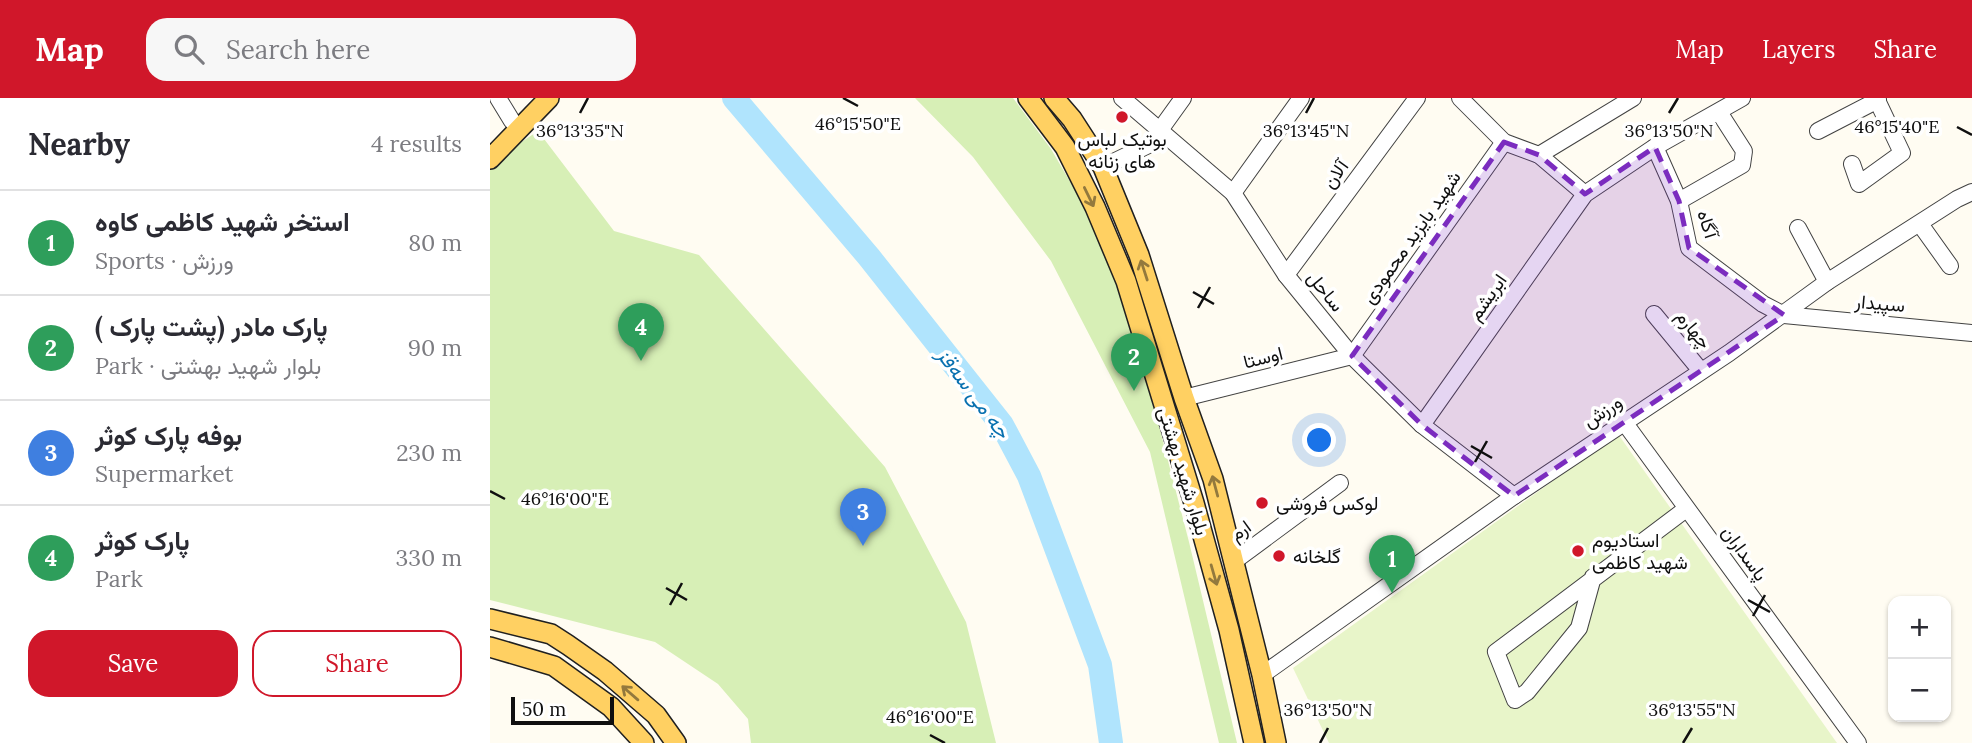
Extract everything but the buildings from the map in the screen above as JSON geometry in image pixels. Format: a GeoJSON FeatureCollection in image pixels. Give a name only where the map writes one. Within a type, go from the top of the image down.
{"type":"FeatureCollection","features":[{"type":"Feature","properties":{"kind":"main road","name":"بلوار شهید بهشتی"},"geometry":{"type":"LineString","coordinates":[[1028,98],[1065,147],[1126,281],[1222,605],[1254,743]]}},
{"type":"Feature","properties":{"kind":"main road","name":"بلوار شهید بهشتی"},"geometry":{"type":"LineString","coordinates":[[1054,98],[1103,167],[1139,255],[1184,398],[1213,479],[1262,675],[1276,743]]}},
{"type":"Feature","properties":{"kind":"main road"},"geometry":{"type":"LineString","coordinates":[[490,145],[512,121],[537,103]]}},
{"type":"Feature","properties":{"kind":"main road"},"geometry":{"type":"LineString","coordinates":[[490,159],[537,103]]}},
{"type":"Feature","properties":{"kind":"main road"},"geometry":{"type":"LineString","coordinates":[[490,619],[551,635],[568,645],[605,671],[656,715],[676,743]]}},
{"type":"Feature","properties":{"kind":"main road"},"geometry":{"type":"LineString","coordinates":[[554,666],[568,645]]}},
{"type":"Feature","properties":{"kind":"main road"},"geometry":{"type":"LineString","coordinates":[[490,647],[554,666],[611,707],[644,743]]}},
{"type":"Feature","properties":{"kind":"street"},"geometry":{"type":"LineString","coordinates":[[498,98],[512,121]]}},
{"type":"Feature","properties":{"kind":"street","name":"ساحل"},"geometry":{"type":"LineString","coordinates":[[1122,98],[1233,193],[1286,275],[1352,356],[1422,425],[1514,496]]}},
{"type":"Feature","properties":{"kind":"street"},"geometry":{"type":"LineString","coordinates":[[1103,167],[1163,134],[1183,98]]}},
{"type":"Feature","properties":{"kind":"street"},"geometry":{"type":"LineString","coordinates":[[1233,193],[1301,98]]}},
{"type":"Feature","properties":{"kind":"street","name":"آلان"},"geometry":{"type":"LineString","coordinates":[[1286,275],[1417,98]]}},
{"type":"Feature","properties":{"kind":"street"},"geometry":{"type":"LineString","coordinates":[[1460,98],[1504,142],[1539,155],[1585,194],[1655,147],[1742,98]]}},
{"type":"Feature","properties":{"kind":"street"},"geometry":{"type":"LineString","coordinates":[[1539,155],[1633,98]]}},
{"type":"Feature","properties":{"kind":"street"},"geometry":{"type":"LineString","coordinates":[[1818,131],[1877,99],[1902,153],[1859,184],[1852,164]]}},
{"type":"Feature","properties":{"kind":"street"},"geometry":{"type":"LineString","coordinates":[[1679,201],[1742,166],[1744,151],[1719,112]]}},
{"type":"Feature","properties":{"kind":"street","name":"شهید بایزید محمودی"},"geometry":{"type":"LineString","coordinates":[[1352,356],[1504,142]]}},
{"type":"Feature","properties":{"kind":"street","name":"آگاه"},"geometry":{"type":"LineString","coordinates":[[1655,147],[1679,201],[1689,248],[1763,304],[1784,315]]}},
{"type":"Feature","properties":{"kind":"street","name":"ورزش"},"geometry":{"type":"LineString","coordinates":[[1262,675],[1514,496],[1784,315],[1828,282],[1972,192]]}},
{"type":"Feature","properties":{"kind":"street","name":"ابریشم"},"geometry":{"type":"LineString","coordinates":[[1422,425],[1585,194]]}},
{"type":"Feature","properties":{"kind":"street"},"geometry":{"type":"LineString","coordinates":[[1920,224],[1950,266]]}},
{"type":"Feature","properties":{"kind":"street"},"geometry":{"type":"LineString","coordinates":[[1798,228],[1828,282]]}},
{"type":"Feature","properties":{"kind":"street","name":"چهارم"},"geometry":{"type":"LineString","coordinates":[[1654,314],[1701,371]]}},
{"type":"Feature","properties":{"kind":"street","name":"سپیدار"},"geometry":{"type":"LineString","coordinates":[[1784,315],[1972,333]]}},
{"type":"Feature","properties":{"kind":"street","name":"اوستا"},"geometry":{"type":"LineString","coordinates":[[1184,398],[1352,356]]}},
{"type":"Feature","properties":{"kind":"street","name":"پاسداران"},"geometry":{"type":"LineString","coordinates":[[1624,422],[1858,743]]}},
{"type":"Feature","properties":{"kind":"street","name":"ارم"},"geometry":{"type":"LineString","coordinates":[[1233,562],[1340,484]]}},
{"type":"Feature","properties":{"kind":"street"},"geometry":{"type":"LineString","coordinates":[[1593,577],[1579,628],[1527,692],[1515,700],[1496,652],[1593,577],[1686,509]]}},
{"type":"Feature","properties":{"kind":"highlighted area"},"geometry":{"type":"Polygon","coordinates":[[[1504,142],[1539,155],[1585,194],[1655,147],[1679,201],[1689,248],[1784,315],[1514,496],[1422,425],[1352,356],[1504,142]]]}},
{"type":"Feature","properties":{"kind":"green space"},"geometry":{"type":"Polygon","coordinates":[[[915,98],[1013,98],[1051,149],[1093,221],[1134,329],[1237,743],[1219,743],[1150,452],[1051,261],[973,157],[915,98]]]}},
{"type":"Feature","properties":{"kind":"green space"},"geometry":{"type":"Polygon","coordinates":[[[538,131],[614,231],[699,255],[885,467],[966,622],[996,743],[751,743],[748,719],[718,684],[655,642],[490,600],[490,169],[538,131]]]}},
{"type":"Feature","properties":{"kind":"green space","name":"استادیوم شهید کاظمی"},"geometry":{"type":"Polygon","coordinates":[[[1618,434],[1837,743],[1329,743],[1293,668],[1618,434]]]}},
{"type":"Feature","properties":{"kind":"waterway","name":"چە می سەقز"},"geometry":{"type":"LineString","coordinates":[[734,98],[869,257],[1002,425],[1029,476],[1100,665],[1111,743]]}},
{"type":"Feature","properties":{"kind":"place","name":"بوتیک لباس های زنانه"},"geometry":{"type":"Point","coordinates":[1122,117]}},
{"type":"Feature","properties":{"kind":"place","name":"پارک کوثر"},"geometry":{"type":"Point","coordinates":[641,361]}},
{"type":"Feature","properties":{"kind":"place","name":"پارک مادر (پشت پارک )"},"geometry":{"type":"Point","coordinates":[1134,391]}},
{"type":"Feature","properties":{"kind":"place","name":"لوکس فروشی"},"geometry":{"type":"Point","coordinates":[1262,503]}},
{"type":"Feature","properties":{"kind":"place","name":"بوفه پارک کوثر"},"geometry":{"type":"Point","coordinates":[863,546]}},
{"type":"Feature","properties":{"kind":"place","name":"استادیوم شهید کاظمی"},"geometry":{"type":"Point","coordinates":[1578,551]}},
{"type":"Feature","properties":{"kind":"place","name":"گلخانه"},"geometry":{"type":"Point","coordinates":[1279,556]}},
{"type":"Feature","properties":{"kind":"place","name":"استخر شهید کاظمی کاوه"},"geometry":{"type":"Point","coordinates":[1392,593]}}]}
